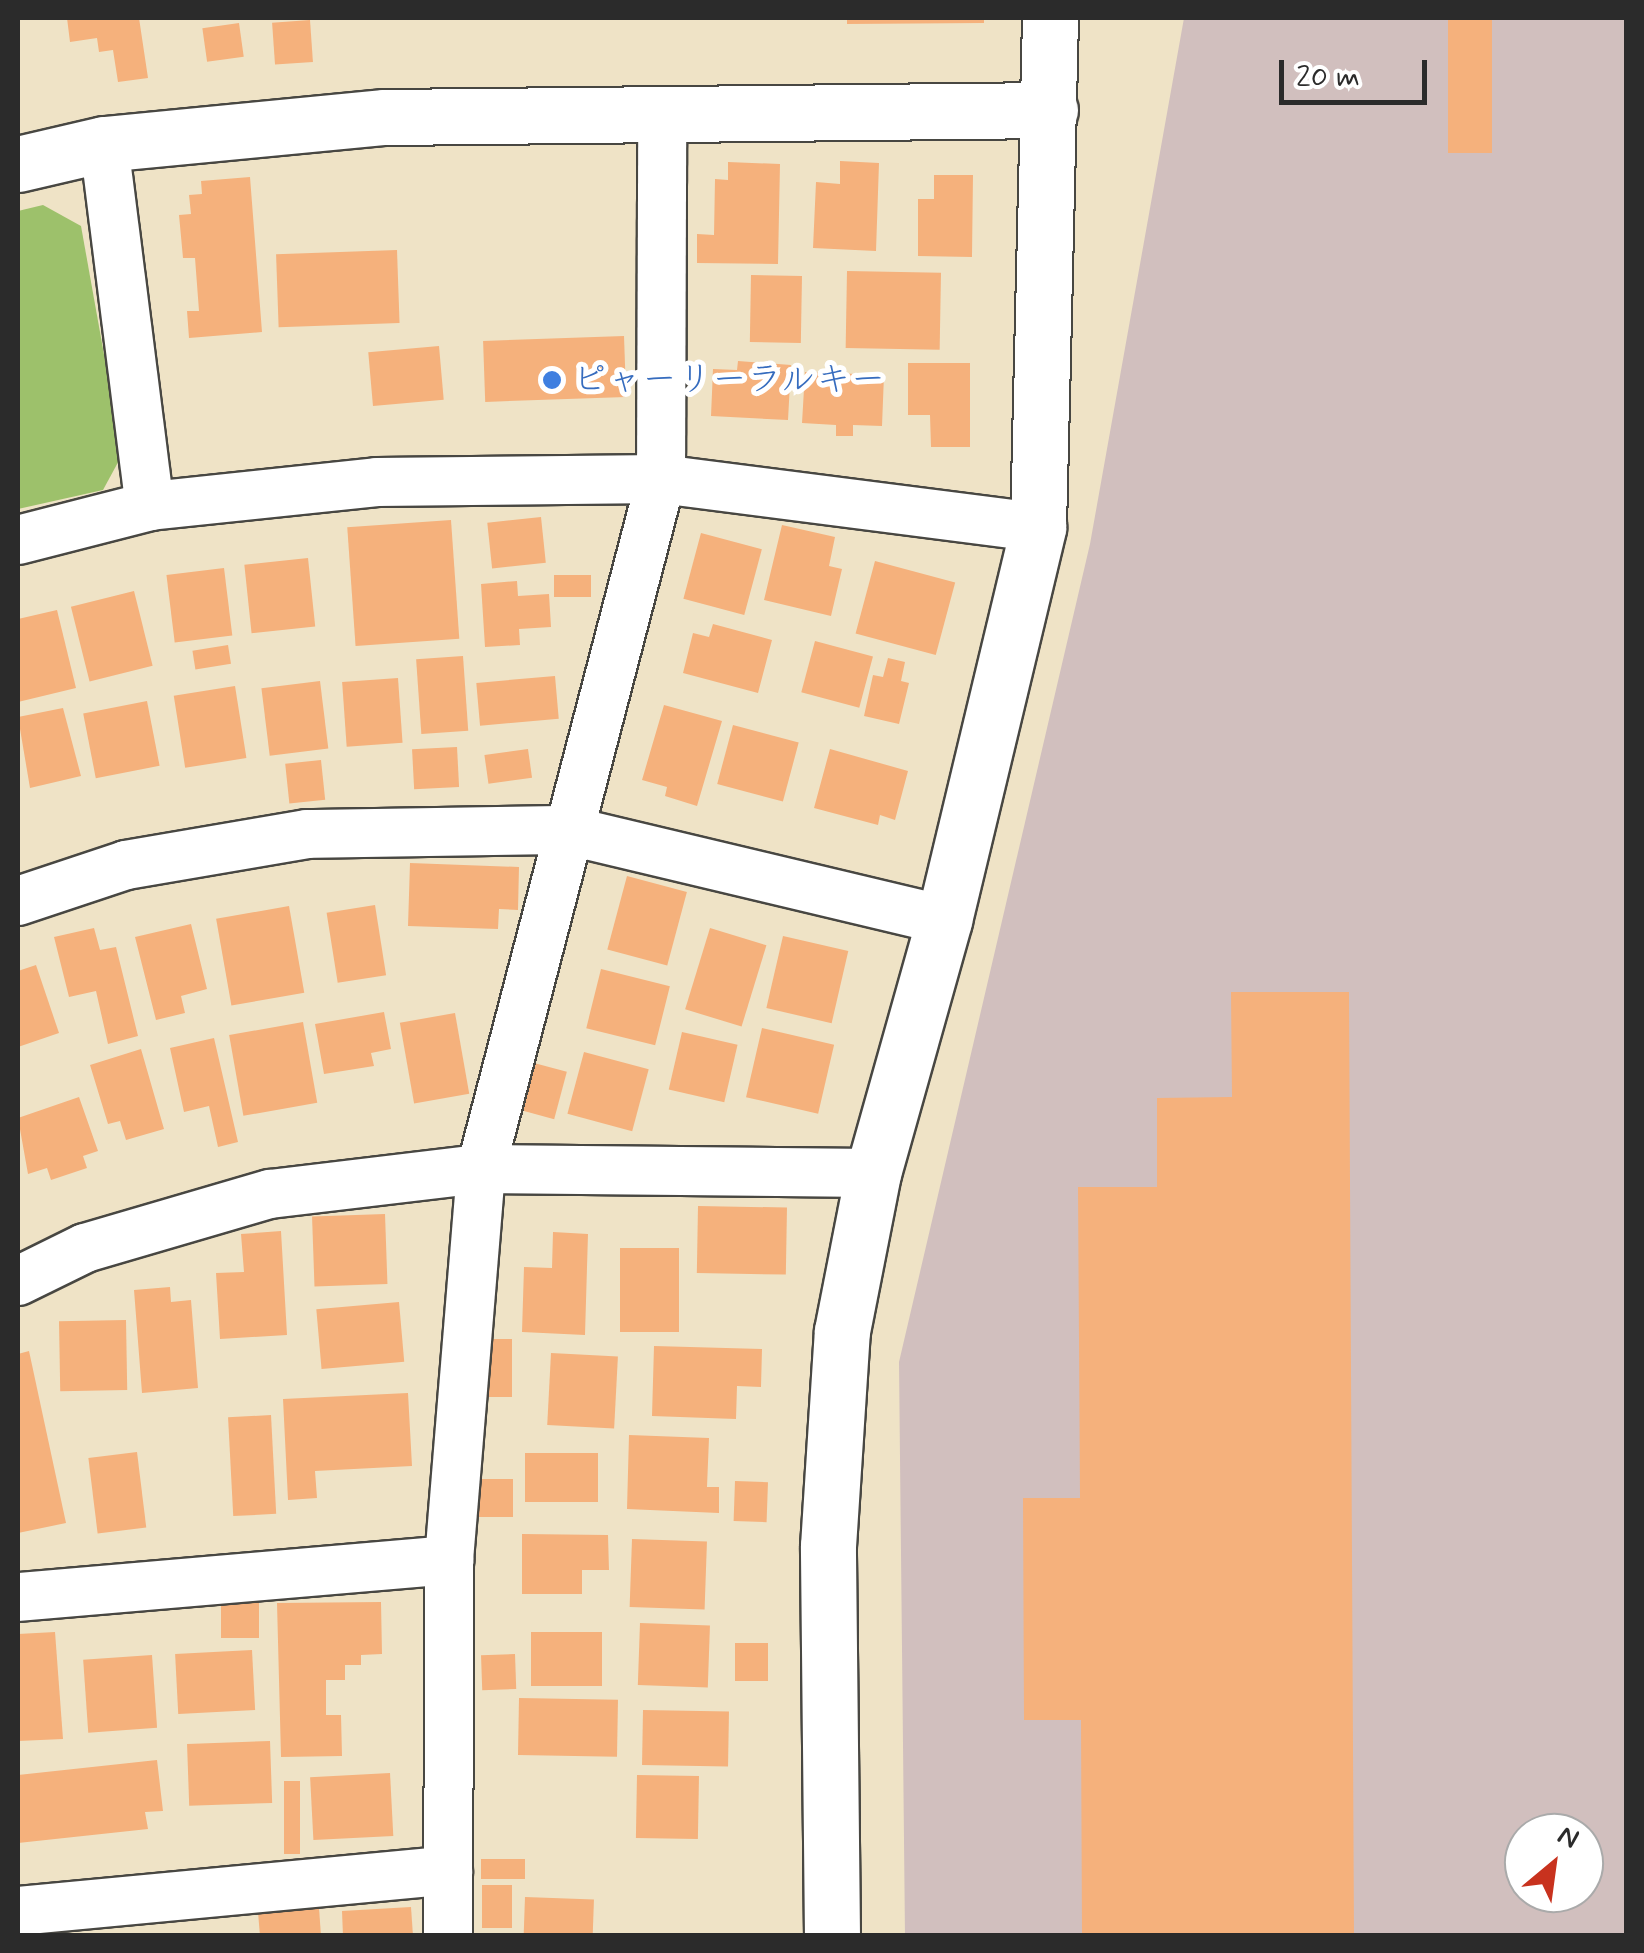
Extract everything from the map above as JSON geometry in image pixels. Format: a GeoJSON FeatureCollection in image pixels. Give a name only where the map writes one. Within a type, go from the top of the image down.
{"type":"FeatureCollection","features":[{"type":"Feature","properties":{"kind":"street"},"geometry":{"type":"LineString","coordinates":[[832,1936],[828,1546],[842,1331],[873,1173],[944,920],[1038,527],[1050,18]]}},
{"type":"Feature","properties":{"kind":"street"},"geometry":{"type":"LineString","coordinates":[[18,164],[104,144],[385,116],[1050,110]]}},
{"type":"Feature","properties":{"kind":"street"},"geometry":{"type":"LineString","coordinates":[[448,1936],[449,1560],[481,1170],[566,830],[661,479],[662,111]]}},
{"type":"Feature","properties":{"kind":"street"},"geometry":{"type":"LineString","coordinates":[[104,144],[150,506]]}},
{"type":"Feature","properties":{"kind":"street"},"geometry":{"type":"LineString","coordinates":[[18,540],[150,506],[377,482],[661,479],[1038,527]]}},
{"type":"Feature","properties":{"kind":"street"},"geometry":{"type":"LineString","coordinates":[[18,901],[126,865],[307,834],[566,830],[944,920]]}},
{"type":"Feature","properties":{"kind":"street"},"geometry":{"type":"LineString","coordinates":[[18,1281],[85,1248],[270,1194],[481,1170],[873,1173]]}},
{"type":"Feature","properties":{"kind":"street"},"geometry":{"type":"LineString","coordinates":[[18,1597],[449,1560]]}},
{"type":"Feature","properties":{"kind":"street"},"geometry":{"type":"LineString","coordinates":[[18,1911],[448,1870]]}},
{"type":"Feature","properties":{"kind":"shaded area"},"geometry":{"type":"Polygon","coordinates":[[[1184,18],[1626,18],[1626,1935],[905,1936],[899,1362],[1090,544],[1184,18]]]}},
{"type":"Feature","properties":{"kind":"green space"},"geometry":{"type":"Polygon","coordinates":[[[43,205],[81,226],[122,455],[103,490],[18,509],[18,211],[43,205]]]}},
{"type":"Feature","properties":{"kind":"building"},"geometry":{"type":"Polygon","coordinates":[[[67,18],[139,18],[148,78],[118,82],[113,50],[99,52],[97,38],[70,42],[67,18]]]}},
{"type":"Feature","properties":{"kind":"building"},"geometry":{"type":"Polygon","coordinates":[[[847,18],[984,18],[984,23],[847,24],[847,18]]]}},
{"type":"Feature","properties":{"kind":"building"},"geometry":{"type":"Polygon","coordinates":[[[1448,18],[1492,18],[1492,153],[1448,153],[1448,18]]]}},
{"type":"Feature","properties":{"kind":"building"},"geometry":{"type":"Polygon","coordinates":[[[310,20],[313,62],[275,65],[272,23],[310,20]]]}},
{"type":"Feature","properties":{"kind":"building"},"geometry":{"type":"Polygon","coordinates":[[[239,23],[244,57],[207,62],[202,28],[239,23]]]}},
{"type":"Feature","properties":{"kind":"building"},"geometry":{"type":"Polygon","coordinates":[[[840,161],[879,163],[876,251],[813,248],[816,182],[840,184],[840,161]]]}},
{"type":"Feature","properties":{"kind":"building"},"geometry":{"type":"Polygon","coordinates":[[[728,162],[780,164],[778,264],[697,263],[697,234],[714,235],[715,179],[728,180],[728,162]]]}},
{"type":"Feature","properties":{"kind":"building"},"geometry":{"type":"Polygon","coordinates":[[[934,175],[973,175],[972,257],[918,256],[918,199],[934,199],[934,175]]]}},
{"type":"Feature","properties":{"kind":"building"},"geometry":{"type":"Polygon","coordinates":[[[250,177],[262,332],[189,338],[187,311],[199,311],[195,258],[183,258],[179,215],[191,214],[189,195],[202,194],[201,181],[250,177]]]}},
{"type":"Feature","properties":{"kind":"building"},"geometry":{"type":"Polygon","coordinates":[[[397,250],[400,323],[279,327],[276,254],[397,250]]]}},
{"type":"Feature","properties":{"kind":"building"},"geometry":{"type":"Polygon","coordinates":[[[847,271],[941,273],[940,350],[846,348],[847,271]]]}},
{"type":"Feature","properties":{"kind":"building"},"geometry":{"type":"Polygon","coordinates":[[[751,275],[802,276],[801,343],[750,342],[751,275]]]}},
{"type":"Feature","properties":{"kind":"building"},"geometry":{"type":"Polygon","coordinates":[[[624,336],[626,397],[485,402],[483,341],[624,336]]]}},
{"type":"Feature","properties":{"kind":"building"},"geometry":{"type":"Polygon","coordinates":[[[439,346],[444,400],[373,406],[368,352],[439,346]]]}},
{"type":"Feature","properties":{"kind":"building"},"geometry":{"type":"Polygon","coordinates":[[[738,361],[791,365],[788,420],[711,416],[713,369],[737,370],[738,361]]]}},
{"type":"Feature","properties":{"kind":"building"},"geometry":{"type":"Polygon","coordinates":[[[908,363],[970,363],[970,447],[931,447],[930,415],[908,415],[908,363]]]}},
{"type":"Feature","properties":{"kind":"building"},"geometry":{"type":"Polygon","coordinates":[[[805,372],[884,375],[882,426],[853,425],[853,436],[836,436],[836,425],[802,423],[805,372]]]}},
{"type":"Feature","properties":{"kind":"building"},"geometry":{"type":"Polygon","coordinates":[[[541,517],[546,563],[492,568],[487,523],[541,517]]]}},
{"type":"Feature","properties":{"kind":"building"},"geometry":{"type":"Polygon","coordinates":[[[451,520],[459,639],[356,646],[347,527],[451,520]]]}},
{"type":"Feature","properties":{"kind":"building"},"geometry":{"type":"Polygon","coordinates":[[[782,525],[835,537],[829,566],[842,569],[831,616],[764,600],[782,525]]]}},
{"type":"Feature","properties":{"kind":"building"},"geometry":{"type":"Polygon","coordinates":[[[701,533],[762,549],[744,615],[683,599],[701,533]]]}},
{"type":"Feature","properties":{"kind":"building"},"geometry":{"type":"Polygon","coordinates":[[[308,558],[315,627],[252,633],[244,565],[308,558]]]}},
{"type":"Feature","properties":{"kind":"building"},"geometry":{"type":"Polygon","coordinates":[[[875,561],[955,582],[936,655],[856,633],[875,561]]]}},
{"type":"Feature","properties":{"kind":"building"},"geometry":{"type":"Polygon","coordinates":[[[224,568],[232,635],[175,643],[166,575],[224,568]]]}},
{"type":"Feature","properties":{"kind":"building"},"geometry":{"type":"Polygon","coordinates":[[[554,575],[591,575],[591,597],[554,597],[554,575]]]}},
{"type":"Feature","properties":{"kind":"building"},"geometry":{"type":"Polygon","coordinates":[[[517,581],[518,596],[549,594],[551,627],[519,629],[520,645],[485,647],[481,584],[517,581]]]}},
{"type":"Feature","properties":{"kind":"building"},"geometry":{"type":"Polygon","coordinates":[[[134,591],[153,666],[90,681],[71,607],[134,591]]]}},
{"type":"Feature","properties":{"kind":"building"},"geometry":{"type":"Polygon","coordinates":[[[57,610],[76,688],[18,702],[18,619],[57,610]]]}},
{"type":"Feature","properties":{"kind":"building"},"geometry":{"type":"Polygon","coordinates":[[[713,624],[772,640],[758,693],[683,673],[693,633],[709,637],[713,624]]]}},
{"type":"Feature","properties":{"kind":"building"},"geometry":{"type":"Polygon","coordinates":[[[815,641],[873,657],[859,708],[801,692],[815,641]]]}},
{"type":"Feature","properties":{"kind":"building"},"geometry":{"type":"Polygon","coordinates":[[[228,645],[231,664],[195,669],[192,651],[228,645]]]}},
{"type":"Feature","properties":{"kind":"building"},"geometry":{"type":"Polygon","coordinates":[[[463,656],[468,731],[421,734],[416,659],[463,656]]]}},
{"type":"Feature","properties":{"kind":"building"},"geometry":{"type":"Polygon","coordinates":[[[888,658],[905,662],[901,681],[909,683],[899,724],[864,716],[873,675],[883,677],[888,658]]]}},
{"type":"Feature","properties":{"kind":"building"},"geometry":{"type":"Polygon","coordinates":[[[555,676],[559,719],[480,726],[476,683],[555,676]]]}},
{"type":"Feature","properties":{"kind":"building"},"geometry":{"type":"Polygon","coordinates":[[[398,678],[403,743],[347,747],[342,682],[398,678]]]}},
{"type":"Feature","properties":{"kind":"building"},"geometry":{"type":"Polygon","coordinates":[[[320,681],[328,748],[270,756],[261,688],[320,681]]]}},
{"type":"Feature","properties":{"kind":"building"},"geometry":{"type":"Polygon","coordinates":[[[235,686],[246,758],[185,768],[174,696],[235,686]]]}},
{"type":"Feature","properties":{"kind":"building"},"geometry":{"type":"Polygon","coordinates":[[[147,701],[160,766],[96,778],[83,713],[147,701]]]}},
{"type":"Feature","properties":{"kind":"building"},"geometry":{"type":"Polygon","coordinates":[[[664,705],[722,721],[697,806],[665,796],[667,787],[642,780],[664,705]]]}},
{"type":"Feature","properties":{"kind":"building"},"geometry":{"type":"Polygon","coordinates":[[[63,708],[81,776],[30,788],[18,717],[63,708]]]}},
{"type":"Feature","properties":{"kind":"building"},"geometry":{"type":"Polygon","coordinates":[[[733,725],[799,743],[783,802],[717,784],[733,725]]]}},
{"type":"Feature","properties":{"kind":"building"},"geometry":{"type":"Polygon","coordinates":[[[457,747],[459,787],[414,789],[412,749],[457,747]]]}},
{"type":"Feature","properties":{"kind":"building"},"geometry":{"type":"Polygon","coordinates":[[[528,749],[532,778],[488,784],[484,755],[528,749]]]}},
{"type":"Feature","properties":{"kind":"building"},"geometry":{"type":"Polygon","coordinates":[[[830,749],[908,771],[895,820],[880,815],[878,825],[814,808],[830,749]]]}},
{"type":"Feature","properties":{"kind":"building"},"geometry":{"type":"Polygon","coordinates":[[[321,760],[325,800],[289,804],[285,764],[321,760]]]}},
{"type":"Feature","properties":{"kind":"building"},"geometry":{"type":"Polygon","coordinates":[[[410,863],[519,867],[518,910],[499,909],[498,929],[408,926],[410,863]]]}},
{"type":"Feature","properties":{"kind":"building"},"geometry":{"type":"Polygon","coordinates":[[[627,876],[687,892],[667,965],[607,949],[627,876]]]}},
{"type":"Feature","properties":{"kind":"building"},"geometry":{"type":"Polygon","coordinates":[[[375,905],[386,975],[338,983],[327,913],[375,905]]]}},
{"type":"Feature","properties":{"kind":"building"},"geometry":{"type":"Polygon","coordinates":[[[289,906],[304,993],[231,1006],[216,919],[289,906]]]}},
{"type":"Feature","properties":{"kind":"building"},"geometry":{"type":"Polygon","coordinates":[[[191,924],[207,989],[181,996],[185,1013],[156,1020],[135,937],[191,924]]]}},
{"type":"Feature","properties":{"kind":"building"},"geometry":{"type":"Polygon","coordinates":[[[94,928],[100,950],[116,947],[138,1036],[108,1044],[96,991],[69,997],[54,937],[94,928]]]}},
{"type":"Feature","properties":{"kind":"building"},"geometry":{"type":"Polygon","coordinates":[[[710,928],[766,945],[742,1027],[685,1009],[710,928]]]}},
{"type":"Feature","properties":{"kind":"building"},"geometry":{"type":"Polygon","coordinates":[[[783,936],[848,951],[832,1023],[766,1008],[783,936]]]}},
{"type":"Feature","properties":{"kind":"building"},"geometry":{"type":"Polygon","coordinates":[[[36,965],[59,1033],[18,1047],[18,971],[36,965]]]}},
{"type":"Feature","properties":{"kind":"building"},"geometry":{"type":"Polygon","coordinates":[[[601,969],[670,986],[655,1045],[586,1028],[601,969]]]}},
{"type":"Feature","properties":{"kind":"building"},"geometry":{"type":"Polygon","coordinates":[[[1231,992],[1349,992],[1354,1936],[1082,1936],[1081,1720],[1024,1720],[1023,1498],[1080,1498],[1078,1187],[1157,1187],[1157,1098],[1232,1097],[1231,992]]]}},
{"type":"Feature","properties":{"kind":"building"},"geometry":{"type":"Polygon","coordinates":[[[384,1012],[391,1049],[371,1053],[374,1066],[324,1074],[315,1024],[384,1012]]]}},
{"type":"Feature","properties":{"kind":"building"},"geometry":{"type":"Polygon","coordinates":[[[455,1013],[469,1094],[414,1103],[400,1023],[455,1013]]]}},
{"type":"Feature","properties":{"kind":"building"},"geometry":{"type":"Polygon","coordinates":[[[303,1022],[317,1103],[243,1116],[229,1035],[303,1022]]]}},
{"type":"Feature","properties":{"kind":"building"},"geometry":{"type":"Polygon","coordinates":[[[762,1028],[834,1045],[818,1114],[746,1097],[762,1028]]]}},
{"type":"Feature","properties":{"kind":"building"},"geometry":{"type":"Polygon","coordinates":[[[682,1032],[738,1045],[724,1102],[669,1089],[682,1032]]]}},
{"type":"Feature","properties":{"kind":"building"},"geometry":{"type":"Polygon","coordinates":[[[214,1038],[238,1142],[218,1147],[209,1106],[184,1112],[170,1048],[214,1038]]]}},
{"type":"Feature","properties":{"kind":"building"},"geometry":{"type":"Polygon","coordinates":[[[141,1049],[164,1129],[126,1140],[120,1121],[108,1124],[90,1065],[141,1049]]]}},
{"type":"Feature","properties":{"kind":"building"},"geometry":{"type":"Polygon","coordinates":[[[584,1052],[649,1069],[632,1131],[567,1114],[584,1052]]]}},
{"type":"Feature","properties":{"kind":"building"},"geometry":{"type":"Polygon","coordinates":[[[534,1063],[567,1072],[554,1119],[521,1110],[534,1063]]]}},
{"type":"Feature","properties":{"kind":"building"},"geometry":{"type":"Polygon","coordinates":[[[79,1097],[98,1151],[83,1156],[87,1168],[51,1180],[47,1168],[28,1174],[18,1118],[79,1097]]]}},
{"type":"Feature","properties":{"kind":"building"},"geometry":{"type":"Polygon","coordinates":[[[698,1206],[787,1208],[786,1275],[697,1273],[698,1206]]]}},
{"type":"Feature","properties":{"kind":"building"},"geometry":{"type":"Polygon","coordinates":[[[385,1214],[387,1284],[314,1287],[312,1217],[385,1214]]]}},
{"type":"Feature","properties":{"kind":"building"},"geometry":{"type":"Polygon","coordinates":[[[281,1231],[287,1335],[220,1339],[216,1273],[244,1272],[241,1234],[281,1231]]]}},
{"type":"Feature","properties":{"kind":"building"},"geometry":{"type":"Polygon","coordinates":[[[553,1232],[588,1234],[585,1335],[522,1332],[524,1267],[552,1268],[553,1232]]]}},
{"type":"Feature","properties":{"kind":"building"},"geometry":{"type":"Polygon","coordinates":[[[620,1248],[679,1248],[679,1332],[620,1332],[620,1248]]]}},
{"type":"Feature","properties":{"kind":"building"},"geometry":{"type":"Polygon","coordinates":[[[170,1287],[171,1302],[191,1300],[198,1388],[142,1393],[134,1290],[170,1287]]]}},
{"type":"Feature","properties":{"kind":"building"},"geometry":{"type":"Polygon","coordinates":[[[399,1302],[404,1362],[322,1369],[316,1309],[399,1302]]]}},
{"type":"Feature","properties":{"kind":"building"},"geometry":{"type":"Polygon","coordinates":[[[126,1320],[127,1390],[60,1391],[59,1321],[126,1320]]]}},
{"type":"Feature","properties":{"kind":"building"},"geometry":{"type":"Polygon","coordinates":[[[479,1339],[512,1339],[512,1397],[479,1397],[479,1339]]]}},
{"type":"Feature","properties":{"kind":"building"},"geometry":{"type":"Polygon","coordinates":[[[654,1346],[762,1349],[761,1387],[737,1386],[736,1419],[652,1416],[654,1346]]]}},
{"type":"Feature","properties":{"kind":"building"},"geometry":{"type":"Polygon","coordinates":[[[29,1351],[66,1523],[18,1533],[18,1354],[29,1351]]]}},
{"type":"Feature","properties":{"kind":"building"},"geometry":{"type":"Polygon","coordinates":[[[551,1353],[618,1357],[614,1428],[547,1425],[551,1353]]]}},
{"type":"Feature","properties":{"kind":"building"},"geometry":{"type":"Polygon","coordinates":[[[408,1393],[412,1466],[315,1471],[317,1498],[288,1500],[283,1399],[408,1393]]]}},
{"type":"Feature","properties":{"kind":"building"},"geometry":{"type":"Polygon","coordinates":[[[271,1415],[276,1514],[233,1516],[228,1417],[271,1415]]]}},
{"type":"Feature","properties":{"kind":"building"},"geometry":{"type":"Polygon","coordinates":[[[629,1435],[709,1438],[707,1487],[719,1487],[719,1513],[627,1509],[629,1435]]]}},
{"type":"Feature","properties":{"kind":"building"},"geometry":{"type":"Polygon","coordinates":[[[137,1452],[146,1527],[98,1533],[88,1458],[137,1452]]]}},
{"type":"Feature","properties":{"kind":"building"},"geometry":{"type":"Polygon","coordinates":[[[525,1453],[598,1453],[598,1502],[525,1502],[525,1453]]]}},
{"type":"Feature","properties":{"kind":"building"},"geometry":{"type":"Polygon","coordinates":[[[478,1479],[513,1479],[513,1517],[478,1517],[478,1479]]]}},
{"type":"Feature","properties":{"kind":"building"},"geometry":{"type":"Polygon","coordinates":[[[735,1481],[768,1482],[767,1522],[734,1521],[735,1481]]]}},
{"type":"Feature","properties":{"kind":"building"},"geometry":{"type":"Polygon","coordinates":[[[522,1534],[608,1535],[609,1570],[582,1570],[582,1594],[522,1594],[522,1534]]]}},
{"type":"Feature","properties":{"kind":"building"},"geometry":{"type":"Polygon","coordinates":[[[632,1539],[707,1542],[705,1610],[630,1607],[632,1539]]]}},
{"type":"Feature","properties":{"kind":"building"},"geometry":{"type":"Polygon","coordinates":[[[221,1602],[259,1602],[259,1638],[221,1638],[221,1602]]]}},
{"type":"Feature","properties":{"kind":"building"},"geometry":{"type":"Polygon","coordinates":[[[381,1602],[382,1654],[361,1655],[361,1665],[345,1665],[345,1680],[326,1680],[326,1715],[341,1715],[342,1756],[281,1757],[277,1603],[381,1602]]]}},
{"type":"Feature","properties":{"kind":"building"},"geometry":{"type":"Polygon","coordinates":[[[640,1623],[710,1625],[708,1687],[638,1685],[640,1623]]]}},
{"type":"Feature","properties":{"kind":"building"},"geometry":{"type":"Polygon","coordinates":[[[55,1632],[63,1739],[18,1741],[18,1634],[55,1632]]]}},
{"type":"Feature","properties":{"kind":"building"},"geometry":{"type":"Polygon","coordinates":[[[531,1632],[602,1632],[602,1686],[531,1686],[531,1632]]]}},
{"type":"Feature","properties":{"kind":"building"},"geometry":{"type":"Polygon","coordinates":[[[735,1643],[768,1643],[768,1681],[735,1681],[735,1643]]]}},
{"type":"Feature","properties":{"kind":"building"},"geometry":{"type":"Polygon","coordinates":[[[252,1650],[255,1710],[178,1714],[175,1654],[252,1650]]]}},
{"type":"Feature","properties":{"kind":"building"},"geometry":{"type":"Polygon","coordinates":[[[515,1654],[516,1689],[482,1690],[481,1655],[515,1654]]]}},
{"type":"Feature","properties":{"kind":"building"},"geometry":{"type":"Polygon","coordinates":[[[152,1655],[157,1728],[88,1733],[83,1660],[152,1655]]]}},
{"type":"Feature","properties":{"kind":"building"},"geometry":{"type":"Polygon","coordinates":[[[519,1698],[618,1700],[617,1757],[518,1755],[519,1698]]]}},
{"type":"Feature","properties":{"kind":"building"},"geometry":{"type":"Polygon","coordinates":[[[643,1710],[729,1712],[728,1766],[642,1765],[643,1710]]]}},
{"type":"Feature","properties":{"kind":"building"},"geometry":{"type":"Polygon","coordinates":[[[270,1741],[272,1803],[189,1806],[187,1744],[270,1741]]]}},
{"type":"Feature","properties":{"kind":"building"},"geometry":{"type":"Polygon","coordinates":[[[157,1760],[163,1811],[145,1812],[148,1829],[18,1843],[18,1775],[157,1760]]]}},
{"type":"Feature","properties":{"kind":"building"},"geometry":{"type":"Polygon","coordinates":[[[390,1773],[393,1836],[313,1840],[310,1777],[390,1773]]]}},
{"type":"Feature","properties":{"kind":"building"},"geometry":{"type":"Polygon","coordinates":[[[637,1775],[699,1776],[698,1839],[636,1838],[637,1775]]]}},
{"type":"Feature","properties":{"kind":"building"},"geometry":{"type":"Polygon","coordinates":[[[284,1781],[300,1781],[300,1854],[284,1854],[284,1781]]]}},
{"type":"Feature","properties":{"kind":"building"},"geometry":{"type":"Polygon","coordinates":[[[481,1859],[525,1859],[525,1879],[481,1879],[481,1859]]]}},
{"type":"Feature","properties":{"kind":"building"},"geometry":{"type":"Polygon","coordinates":[[[482,1885],[512,1885],[512,1928],[482,1928],[482,1885]]]}},
{"type":"Feature","properties":{"kind":"building"},"geometry":{"type":"Polygon","coordinates":[[[525,1897],[594,1899],[593,1936],[524,1936],[525,1897]]]}},
{"type":"Feature","properties":{"kind":"building"},"geometry":{"type":"Polygon","coordinates":[[[411,1907],[413,1936],[343,1936],[342,1911],[411,1907]]]}},
{"type":"Feature","properties":{"kind":"building"},"geometry":{"type":"Polygon","coordinates":[[[319,1908],[321,1936],[260,1936],[258,1912],[319,1908]]]}},
{"type":"Feature","properties":{"kind":"place","name":"ピャーリーラルキー"},"geometry":{"type":"Point","coordinates":[552,380]}}]}
